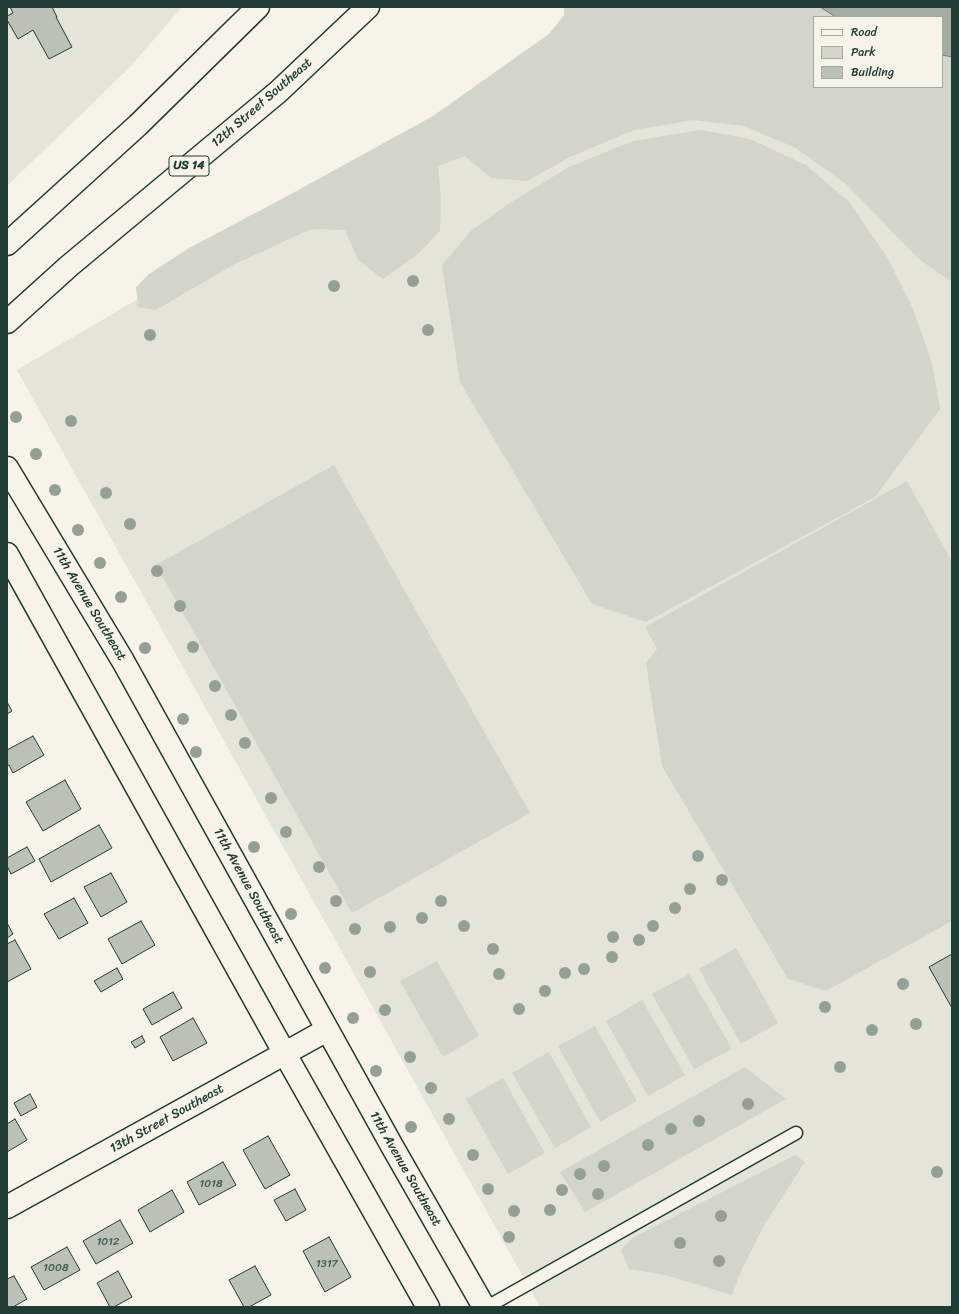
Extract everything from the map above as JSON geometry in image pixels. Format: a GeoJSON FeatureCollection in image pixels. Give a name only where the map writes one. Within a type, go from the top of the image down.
{"type":"FeatureCollection","features":[{"type":"Feature","properties":{"kind":"main road"},"geometry":{"type":"LineString","coordinates":[[7,244],[138,125],[258,7]]}},
{"type":"Feature","properties":{"kind":"main road","name":"12th Street Southeast"},"geometry":{"type":"LineString","coordinates":[[7,322],[69,266],[278,92],[368,7]]}},
{"type":"Feature","properties":{"kind":"main road","name":"11th Avenue Southeast"},"geometry":{"type":"LineString","coordinates":[[7,468],[123,661],[423,1201],[486,1307]]}},
{"type":"Feature","properties":{"kind":"main road"},"geometry":{"type":"LineString","coordinates":[[7,554],[285,1054],[428,1307]]}},
{"type":"Feature","properties":{"kind":"main road","name":"13th Street Southeast"},"geometry":{"type":"LineString","coordinates":[[7,1207],[327,1030]]}},
{"type":"Feature","properties":{"kind":"lane"},"geometry":{"type":"LineString","coordinates":[[486,1307],[796,1133]]}},
{"type":"Feature","properties":{"kind":"shaded area"},"geometry":{"type":"Polygon","coordinates":[[[7,7],[182,7],[130,67],[7,186],[7,7]]]}},
{"type":"Feature","properties":{"kind":"shaded area"},"geometry":{"type":"Polygon","coordinates":[[[635,7],[813,87],[813,88],[817,88],[952,130],[952,1307],[540,1307],[17,370],[635,7]]]}},
{"type":"Feature","properties":{"kind":"shaded area"},"geometry":{"type":"Polygon","coordinates":[[[820,7],[952,7],[952,57],[943,55],[943,16],[834,16],[820,7]]]}},
{"type":"Feature","properties":{"kind":"green space"},"geometry":{"type":"Polygon","coordinates":[[[564,7],[952,7],[952,282],[920,260],[846,184],[796,148],[744,126],[693,120],[634,130],[570,157],[527,181],[491,178],[465,156],[438,166],[441,198],[440,231],[419,253],[383,279],[358,260],[345,230],[311,229],[233,265],[156,310],[138,307],[136,287],[149,274],[189,248],[433,116],[549,34],[564,15],[564,7]]]}},
{"type":"Feature","properties":{"kind":"green space"},"geometry":{"type":"Polygon","coordinates":[[[701,130],[750,139],[806,165],[850,203],[887,257],[913,309],[932,363],[940,409],[875,497],[646,622],[592,604],[460,382],[442,265],[471,231],[508,204],[569,167],[633,141],[701,130]]]}},
{"type":"Feature","properties":{"kind":"green space"},"geometry":{"type":"Polygon","coordinates":[[[334,465],[530,813],[352,913],[156,565],[334,465]]]}},
{"type":"Feature","properties":{"kind":"green space"},"geometry":{"type":"Polygon","coordinates":[[[907,481],[952,562],[952,921],[826,991],[788,979],[662,766],[646,663],[657,649],[645,627],[907,481]]]}},
{"type":"Feature","properties":{"kind":"green space"},"geometry":{"type":"Polygon","coordinates":[[[736,948],[778,1023],[741,1044],[699,969],[736,948]]]}},
{"type":"Feature","properties":{"kind":"green space"},"geometry":{"type":"Polygon","coordinates":[[[437,961],[479,1036],[443,1057],[400,981],[437,961]]]}},
{"type":"Feature","properties":{"kind":"green space"},"geometry":{"type":"Polygon","coordinates":[[[689,974],[732,1049],[694,1069],[652,994],[689,974]]]}},
{"type":"Feature","properties":{"kind":"green space"},"geometry":{"type":"Polygon","coordinates":[[[642,1000],[685,1075],[648,1096],[606,1021],[642,1000]]]}},
{"type":"Feature","properties":{"kind":"green space"},"geometry":{"type":"Polygon","coordinates":[[[595,1026],[637,1101],[600,1122],[558,1046],[595,1026]]]}},
{"type":"Feature","properties":{"kind":"green space"},"geometry":{"type":"Polygon","coordinates":[[[549,1052],[591,1127],[555,1148],[512,1073],[549,1052]]]}},
{"type":"Feature","properties":{"kind":"green space"},"geometry":{"type":"Polygon","coordinates":[[[745,1067],[786,1099],[585,1212],[560,1172],[745,1067]]]}},
{"type":"Feature","properties":{"kind":"green space"},"geometry":{"type":"Polygon","coordinates":[[[503,1078],[545,1153],[508,1174],[466,1099],[503,1078]]]}},
{"type":"Feature","properties":{"kind":"green space"},"geometry":{"type":"Polygon","coordinates":[[[795,1155],[805,1162],[764,1225],[741,1271],[732,1295],[665,1275],[629,1269],[621,1250],[634,1237],[795,1155]]]}},
{"type":"Feature","properties":{"kind":"building"},"geometry":{"type":"Polygon","coordinates":[[[10,7],[52,7],[72,47],[49,59],[33,30],[18,39],[7,20],[7,16],[13,13],[10,7]]]}},
{"type":"Feature","properties":{"kind":"building"},"geometry":{"type":"Polygon","coordinates":[[[7,702],[12,711],[7,714],[7,702]]]}},
{"type":"Feature","properties":{"kind":"building"},"geometry":{"type":"Polygon","coordinates":[[[33,736],[44,755],[13,773],[9,765],[7,766],[7,750],[33,736]]]}},
{"type":"Feature","properties":{"kind":"building"},"geometry":{"type":"Polygon","coordinates":[[[65,780],[81,809],[43,831],[26,802],[65,780]]]}},
{"type":"Feature","properties":{"kind":"building"},"geometry":{"type":"Polygon","coordinates":[[[99,825],[112,848],[51,882],[39,859],[99,825]]]}},
{"type":"Feature","properties":{"kind":"building"},"geometry":{"type":"Polygon","coordinates":[[[27,847],[35,861],[11,874],[7,866],[7,858],[27,847]]]}},
{"type":"Feature","properties":{"kind":"building"},"geometry":{"type":"Polygon","coordinates":[[[111,873],[127,902],[101,917],[84,887],[111,873]]]}},
{"type":"Feature","properties":{"kind":"building"},"geometry":{"type":"Polygon","coordinates":[[[74,898],[88,923],[59,939],[44,914],[74,898]]]}},
{"type":"Feature","properties":{"kind":"building"},"geometry":{"type":"Polygon","coordinates":[[[141,921],[155,945],[122,964],[108,939],[141,921]]]}},
{"type":"Feature","properties":{"kind":"building"},"geometry":{"type":"Polygon","coordinates":[[[7,923],[13,934],[7,938],[7,923]]]}},
{"type":"Feature","properties":{"kind":"building"},"geometry":{"type":"Polygon","coordinates":[[[15,940],[31,969],[7,982],[7,944],[15,940]]]}},
{"type":"Feature","properties":{"kind":"building"},"geometry":{"type":"Polygon","coordinates":[[[952,954],[952,1008],[929,967],[952,954]]]}},
{"type":"Feature","properties":{"kind":"building"},"geometry":{"type":"Polygon","coordinates":[[[117,968],[123,979],[101,992],[94,981],[117,968]]]}},
{"type":"Feature","properties":{"kind":"building"},"geometry":{"type":"Polygon","coordinates":[[[173,992],[182,1008],[152,1025],[143,1009],[173,992]]]}},
{"type":"Feature","properties":{"kind":"building"},"geometry":{"type":"Polygon","coordinates":[[[193,1018],[207,1043],[173,1061],[160,1037],[193,1018]]]}},
{"type":"Feature","properties":{"kind":"building"},"geometry":{"type":"Polygon","coordinates":[[[142,1036],[145,1042],[135,1048],[131,1042],[142,1036]]]}},
{"type":"Feature","properties":{"kind":"building"},"geometry":{"type":"Polygon","coordinates":[[[30,1094],[37,1107],[21,1116],[14,1103],[30,1094]]]}},
{"type":"Feature","properties":{"kind":"building"},"geometry":{"type":"Polygon","coordinates":[[[15,1119],[27,1140],[7,1152],[7,1124],[15,1119]]]}},
{"type":"Feature","properties":{"kind":"building"},"geometry":{"type":"Polygon","coordinates":[[[268,1136],[290,1175],[265,1189],[243,1150],[268,1136]]]}},
{"type":"Feature","properties":{"kind":"building"},"geometry":{"type":"Polygon","coordinates":[[[223,1162],[236,1185],[199,1205],[187,1182],[223,1162]]]}},
{"type":"Feature","properties":{"kind":"building"},"geometry":{"type":"Polygon","coordinates":[[[295,1189],[306,1210],[286,1221],[274,1200],[295,1189]]]}},
{"type":"Feature","properties":{"kind":"building"},"geometry":{"type":"Polygon","coordinates":[[[172,1190],[184,1212],[150,1232],[138,1210],[172,1190]]]}},
{"type":"Feature","properties":{"kind":"building"},"geometry":{"type":"Polygon","coordinates":[[[120,1220],[133,1243],[96,1264],[83,1241],[120,1220]]]}},
{"type":"Feature","properties":{"kind":"building"},"geometry":{"type":"Polygon","coordinates":[[[329,1237],[351,1277],[325,1292],[303,1251],[329,1237]]]}},
{"type":"Feature","properties":{"kind":"building"},"geometry":{"type":"Polygon","coordinates":[[[67,1247],[80,1270],[44,1290],[31,1267],[67,1247]]]}},
{"type":"Feature","properties":{"kind":"building"},"geometry":{"type":"Polygon","coordinates":[[[255,1266],[271,1295],[249,1307],[244,1307],[229,1280],[255,1266]]]}},
{"type":"Feature","properties":{"kind":"building"},"geometry":{"type":"Polygon","coordinates":[[[118,1271],[132,1297],[114,1307],[110,1307],[97,1283],[118,1271]]]}},
{"type":"Feature","properties":{"kind":"building"},"geometry":{"type":"Polygon","coordinates":[[[14,1276],[27,1299],[13,1307],[7,1307],[7,1279],[14,1276]]]}}]}
